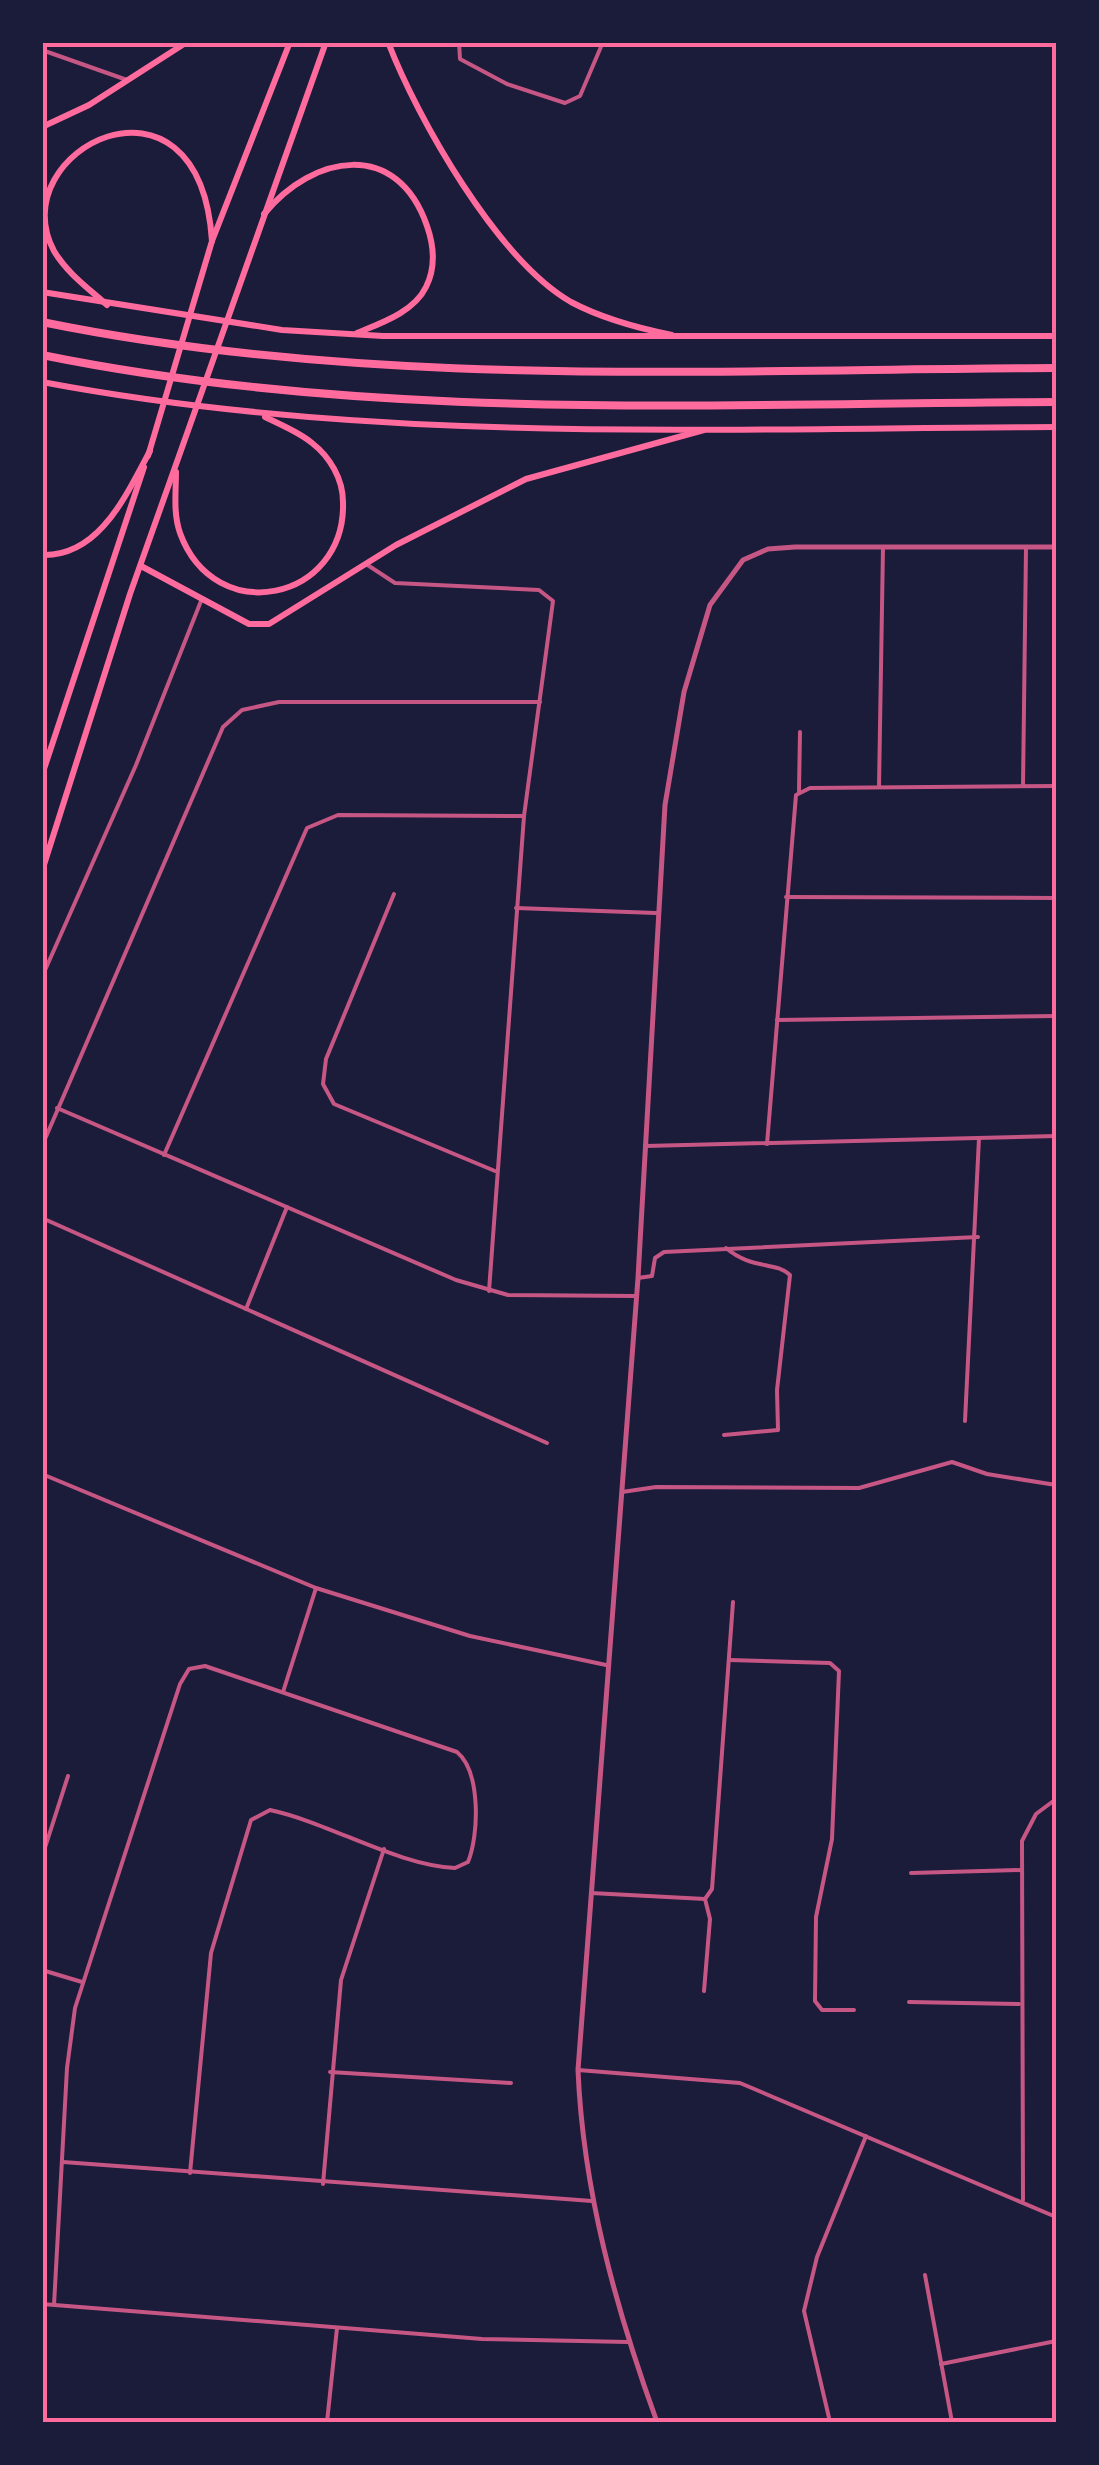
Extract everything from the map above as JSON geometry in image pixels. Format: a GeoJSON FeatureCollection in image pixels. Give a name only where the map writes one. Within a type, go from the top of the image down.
{"type":"FeatureCollection","features":[{"type":"Feature","properties":{"kind":"highway"},"geometry":{"type":"LineString","coordinates":[[42,322],[136,341],[258,357],[375,365],[584,370],[1056,368]]}},
{"type":"Feature","properties":{"kind":"highway"},"geometry":{"type":"LineString","coordinates":[[42,355],[208,385],[324,397],[598,404],[1056,402]]}},
{"type":"Feature","properties":{"kind":"main road"},"geometry":{"type":"LineString","coordinates":[[42,128],[187,42]]}},
{"type":"Feature","properties":{"kind":"main road"},"geometry":{"type":"LineString","coordinates":[[42,775],[160,422],[212,241],[290,42]]}},
{"type":"Feature","properties":{"kind":"main road"},"geometry":{"type":"LineString","coordinates":[[42,871],[140,566],[326,42]]}},
{"type":"Feature","properties":{"kind":"main road"},"geometry":{"type":"LineString","coordinates":[[388,42],[437,141],[504,241],[536,276],[570,301],[614,321],[688,338]]}},
{"type":"Feature","properties":{"kind":"main road"},"geometry":{"type":"LineString","coordinates":[[108,306],[72,276],[52,248],[46,228],[48,188],[58,170],[87,144],[121,132],[144,134],[178,149],[201,180],[212,241]]}},
{"type":"Feature","properties":{"kind":"main road"},"geometry":{"type":"LineString","coordinates":[[264,214],[291,184],[307,174],[340,165],[372,166],[398,179],[414,199],[433,246],[426,289],[398,314],[354,334]]}},
{"type":"Feature","properties":{"kind":"main road"},"geometry":{"type":"LineString","coordinates":[[42,292],[108,306],[282,330],[354,334],[688,338],[1056,336]]}},
{"type":"Feature","properties":{"kind":"main road"},"geometry":{"type":"LineString","coordinates":[[42,385],[260,414],[392,424],[1056,427]]}},
{"type":"Feature","properties":{"kind":"main road"},"geometry":{"type":"LineString","coordinates":[[176,472],[179,530],[211,577],[230,588],[268,594],[313,574],[340,536],[343,495],[338,474],[311,442],[260,414]]}},
{"type":"Feature","properties":{"kind":"main road"},"geometry":{"type":"LineString","coordinates":[[140,566],[250,624],[269,624],[366,564],[526,479],[714,428]]}},
{"type":"Feature","properties":{"kind":"main road"},"geometry":{"type":"LineString","coordinates":[[42,555],[79,546],[103,529],[150,451]]}},
{"type":"Feature","properties":{"kind":"street"},"geometry":{"type":"LineString","coordinates":[[458,42],[460,60],[473,70],[566,103],[580,96],[604,42]]}},
{"type":"Feature","properties":{"kind":"street"},"geometry":{"type":"LineString","coordinates":[[42,50],[128,80]]}},
{"type":"Feature","properties":{"kind":"street"},"geometry":{"type":"LineString","coordinates":[[1023,786],[1026,546]]}},
{"type":"Feature","properties":{"kind":"street"},"geometry":{"type":"LineString","coordinates":[[656,2422],[628,2342],[593,2201],[578,2070],[637,1296],[656,913],[674,738],[697,642],[721,586],[743,560],[768,549],[1056,546]]}},
{"type":"Feature","properties":{"kind":"street"},"geometry":{"type":"LineString","coordinates":[[879,788],[883,547]]}},
{"type":"Feature","properties":{"kind":"street"},"geometry":{"type":"LineString","coordinates":[[366,564],[394,582],[548,594],[555,608],[524,816],[488,1290]]}},
{"type":"Feature","properties":{"kind":"street"},"geometry":{"type":"LineString","coordinates":[[42,977],[136,765],[203,596]]}},
{"type":"Feature","properties":{"kind":"street"},"geometry":{"type":"LineString","coordinates":[[42,1146],[223,727],[234,714],[279,702],[540,702]]}},
{"type":"Feature","properties":{"kind":"street"},"geometry":{"type":"LineString","coordinates":[[767,1144],[794,800],[799,791],[800,732]]}},
{"type":"Feature","properties":{"kind":"street"},"geometry":{"type":"LineString","coordinates":[[799,791],[1056,786]]}},
{"type":"Feature","properties":{"kind":"street"},"geometry":{"type":"LineString","coordinates":[[164,1155],[307,828],[338,815],[524,816]]}},
{"type":"Feature","properties":{"kind":"street"},"geometry":{"type":"LineString","coordinates":[[394,894],[326,1059],[325,1092],[334,1104],[495,1171]]}},
{"type":"Feature","properties":{"kind":"street"},"geometry":{"type":"LineString","coordinates":[[786,898],[1056,898]]}},
{"type":"Feature","properties":{"kind":"street"},"geometry":{"type":"LineString","coordinates":[[516,908],[656,913]]}},
{"type":"Feature","properties":{"kind":"street"},"geometry":{"type":"LineString","coordinates":[[777,1020],[1056,1016]]}},
{"type":"Feature","properties":{"kind":"street"},"geometry":{"type":"LineString","coordinates":[[57,1108],[488,1290],[637,1296]]}},
{"type":"Feature","properties":{"kind":"street"},"geometry":{"type":"LineString","coordinates":[[644,1146],[1056,1136]]}},
{"type":"Feature","properties":{"kind":"street"},"geometry":{"type":"LineString","coordinates":[[965,1421],[978,1236],[980,1138]]}},
{"type":"Feature","properties":{"kind":"street"},"geometry":{"type":"LineString","coordinates":[[246,1310],[286,1207]]}},
{"type":"Feature","properties":{"kind":"street"},"geometry":{"type":"LineString","coordinates":[[42,1218],[548,1443]]}},
{"type":"Feature","properties":{"kind":"street"},"geometry":{"type":"LineString","coordinates":[[638,1278],[651,1278],[655,1258],[664,1252],[978,1236]]}},
{"type":"Feature","properties":{"kind":"street"},"geometry":{"type":"LineString","coordinates":[[724,1435],[778,1430],[777,1390],[790,1275],[782,1268],[745,1264],[726,1248]]}},
{"type":"Feature","properties":{"kind":"street"},"geometry":{"type":"LineString","coordinates":[[622,1492],[656,1487],[860,1488],[952,1462],[988,1474],[1056,1485]]}},
{"type":"Feature","properties":{"kind":"street"},"geometry":{"type":"LineString","coordinates":[[42,1474],[316,1588],[470,1636],[606,1664]]}},
{"type":"Feature","properties":{"kind":"street"},"geometry":{"type":"LineString","coordinates":[[283,1692],[316,1588]]}},
{"type":"Feature","properties":{"kind":"street"},"geometry":{"type":"LineString","coordinates":[[704,1990],[710,1919],[705,1899],[712,1889],[733,1602]]}},
{"type":"Feature","properties":{"kind":"street"},"geometry":{"type":"LineString","coordinates":[[729,1660],[830,1664],[839,1671],[832,1840],[816,1917],[815,2000],[822,2010],[854,2010]]}},
{"type":"Feature","properties":{"kind":"street"},"geometry":{"type":"LineString","coordinates":[[54,2305],[67,2068],[82,1982],[184,1676],[189,1669],[205,1666],[448,1748],[465,1759],[472,1772],[474,1813],[468,1862],[447,1868],[270,1810],[252,1820],[210,1953],[190,2174]]}},
{"type":"Feature","properties":{"kind":"street"},"geometry":{"type":"LineString","coordinates":[[42,1857],[68,1776]]}},
{"type":"Feature","properties":{"kind":"street"},"geometry":{"type":"LineString","coordinates":[[1023,2202],[1021,1870],[1025,1832],[1036,1814],[1056,1799]]}},
{"type":"Feature","properties":{"kind":"street"},"geometry":{"type":"LineString","coordinates":[[323,2184],[341,1980],[384,1849]]}},
{"type":"Feature","properties":{"kind":"street"},"geometry":{"type":"LineString","coordinates":[[911,1873],[1021,1870]]}},
{"type":"Feature","properties":{"kind":"street"},"geometry":{"type":"LineString","coordinates":[[589,1893],[705,1899]]}},
{"type":"Feature","properties":{"kind":"street"},"geometry":{"type":"LineString","coordinates":[[42,1970],[82,1982]]}},
{"type":"Feature","properties":{"kind":"street"},"geometry":{"type":"LineString","coordinates":[[909,2002],[1019,2004]]}},
{"type":"Feature","properties":{"kind":"street"},"geometry":{"type":"LineString","coordinates":[[578,2070],[740,2083],[1056,2217]]}},
{"type":"Feature","properties":{"kind":"street"},"geometry":{"type":"LineString","coordinates":[[330,2072],[511,2084]]}},
{"type":"Feature","properties":{"kind":"street"},"geometry":{"type":"LineString","coordinates":[[830,2422],[804,2311],[817,2257],[866,2134]]}},
{"type":"Feature","properties":{"kind":"street"},"geometry":{"type":"LineString","coordinates":[[63,2162],[593,2201]]}},
{"type":"Feature","properties":{"kind":"street"},"geometry":{"type":"LineString","coordinates":[[925,2275],[952,2422]]}},
{"type":"Feature","properties":{"kind":"street"},"geometry":{"type":"LineString","coordinates":[[42,2304],[482,2339],[628,2342]]}},
{"type":"Feature","properties":{"kind":"street"},"geometry":{"type":"LineString","coordinates":[[327,2422],[337,2326]]}},
{"type":"Feature","properties":{"kind":"street"},"geometry":{"type":"LineString","coordinates":[[942,2364],[1056,2341]]}}]}
